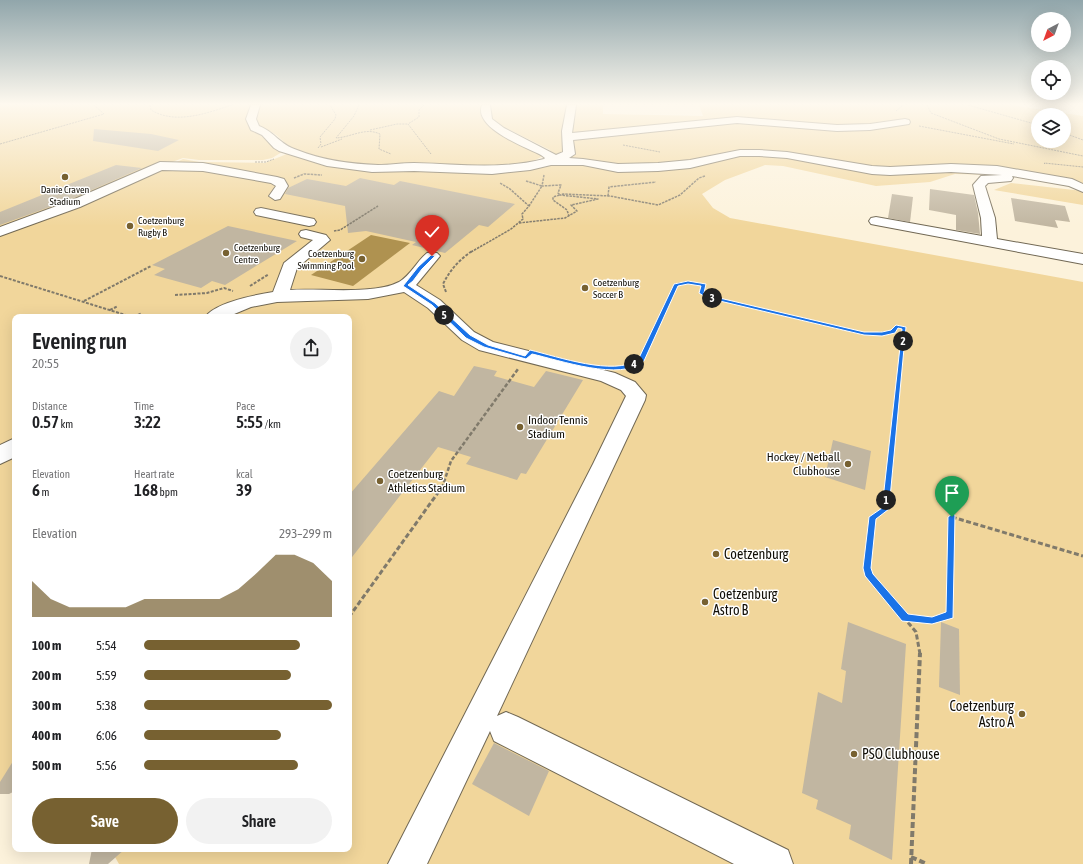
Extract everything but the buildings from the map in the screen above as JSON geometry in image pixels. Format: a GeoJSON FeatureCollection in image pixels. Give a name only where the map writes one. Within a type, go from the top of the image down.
{"type":"FeatureCollection","features":[{"type":"Feature","properties":{"kind":"street"},"geometry":{"type":"LineString","coordinates":[[275,145],[283,149],[332,163],[372,168],[414,167],[449,170],[506,171],[549,161],[569,154],[568,145]]}},
{"type":"Feature","properties":{"kind":"street"},"geometry":{"type":"LineString","coordinates":[[532,145],[552,157],[549,161]]}},
{"type":"Feature","properties":{"kind":"street"},"geometry":{"type":"LineString","coordinates":[[549,161],[583,162],[618,168],[651,168],[690,164],[740,153],[759,152],[787,155],[872,170],[890,171],[951,168],[997,170],[1066,182],[1082,188]]}},
{"type":"Feature","properties":{"kind":"street"},"geometry":{"type":"LineString","coordinates":[[0,232],[75,204],[160,166],[203,167],[273,180],[280,182],[282,186],[275,196]]}},
{"type":"Feature","properties":{"kind":"street"},"geometry":{"type":"LineString","coordinates":[[990,242],[988,218],[979,185],[985,179],[1006,177],[1082,188]]}},
{"type":"Feature","properties":{"kind":"street"},"geometry":{"type":"LineString","coordinates":[[261,212],[307,228],[323,240],[290,266],[280,295]]}},
{"type":"Feature","properties":{"kind":"street"},"geometry":{"type":"LineString","coordinates":[[876,221],[1083,259]]}},
{"type":"Feature","properties":{"kind":"street"},"geometry":{"type":"LineString","coordinates":[[218,314],[224,310],[252,300],[280,295],[371,293],[388,290],[405,285],[412,280],[420,268],[432,256]]}},
{"type":"Feature","properties":{"kind":"street"},"geometry":{"type":"LineString","coordinates":[[405,285],[434,304],[468,336],[486,346],[526,358],[615,380],[633,391],[636,395],[605,464],[407,864]]}},
{"type":"Feature","properties":{"kind":"street"},"geometry":{"type":"LineString","coordinates":[[0,456],[12,448]]}},
{"type":"Feature","properties":{"kind":"street"},"geometry":{"type":"LineString","coordinates":[[506,729],[774,864]]}},
{"type":"Feature","properties":{"kind":"path"},"geometry":{"type":"LineString","coordinates":[[320,145],[318,148],[325,145]]}},
{"type":"Feature","properties":{"kind":"path"},"geometry":{"type":"LineString","coordinates":[[379,145],[379,149],[414,167]]}},
{"type":"Feature","properties":{"kind":"path"},"geometry":{"type":"LineString","coordinates":[[423,145],[449,167],[449,170]]}},
{"type":"Feature","properties":{"kind":"path"},"geometry":{"type":"LineString","coordinates":[[622,145],[648,151],[667,152]]}},
{"type":"Feature","properties":{"kind":"path"},"geometry":{"type":"LineString","coordinates":[[1026,145],[1083,156]]}},
{"type":"Feature","properties":{"kind":"path"},"geometry":{"type":"LineString","coordinates":[[529,206],[510,188],[497,180],[506,171],[521,179],[542,186],[561,185],[558,192],[560,195]]}},
{"type":"Feature","properties":{"kind":"path"},"geometry":{"type":"LineString","coordinates":[[568,216],[567,210],[553,200],[552,197],[556,195],[588,194],[610,196],[658,205],[680,195],[700,178],[705,176]]}},
{"type":"Feature","properties":{"kind":"path"},"geometry":{"type":"LineString","coordinates":[[447,295],[443,284],[449,271],[467,254],[511,229],[519,222],[523,218],[522,214],[542,186]]}},
{"type":"Feature","properties":{"kind":"path"},"geometry":{"type":"LineString","coordinates":[[519,222],[565,218],[577,211],[572,205],[598,198],[560,195]]}},
{"type":"Feature","properties":{"kind":"path"},"geometry":{"type":"LineString","coordinates":[[330,232],[340,230],[378,206]]}},
{"type":"Feature","properties":{"kind":"path"},"geometry":{"type":"LineString","coordinates":[[84,302],[151,266]]}},
{"type":"Feature","properties":{"kind":"path"},"geometry":{"type":"LineString","coordinates":[[248,287],[271,272]]}},
{"type":"Feature","properties":{"kind":"path"},"geometry":{"type":"LineString","coordinates":[[0,276],[123,314]]}},
{"type":"Feature","properties":{"kind":"path"},"geometry":{"type":"LineString","coordinates":[[622,368],[641,361],[676,284],[688,282],[704,285],[702,293],[709,297],[864,334],[882,334],[893,332],[896,326],[905,328],[885,509],[872,517],[867,568],[869,576],[906,618],[916,632],[920,649],[911,864]]}},
{"type":"Feature","properties":{"kind":"path"},"geometry":{"type":"LineString","coordinates":[[175,296],[219,292],[224,288],[239,292]]}},
{"type":"Feature","properties":{"kind":"path"},"geometry":{"type":"LineString","coordinates":[[110,310],[118,306]]}},
{"type":"Feature","properties":{"kind":"path"},"geometry":{"type":"LineString","coordinates":[[352,613],[440,491],[451,461],[526,358]]}},
{"type":"Feature","properties":{"kind":"path"},"geometry":{"type":"LineString","coordinates":[[906,618],[932,620],[950,615],[952,517],[1083,556]]}},
{"type":"Feature","properties":{"kind":"path"},"geometry":{"type":"LineString","coordinates":[[911,857],[927,864]]}},
{"type":"Feature","properties":{"kind":"shaded area","name":"Coetzenburg"},"geometry":{"type":"Polygon","coordinates":[[[0,145],[272,145],[282,152],[272,158],[263,160],[199,160],[183,158],[172,162],[175,163],[183,159],[199,162],[265,163],[289,153],[323,164],[464,173],[517,172],[553,162],[550,150],[541,145],[1031,145],[1031,148],[1071,148],[1071,145],[1083,145],[1083,183],[1020,171],[1007,175],[955,174],[930,182],[876,186],[783,166],[765,165],[725,180],[702,194],[713,208],[730,218],[1083,282],[1083,864],[119,864],[115,857],[108,863],[93,852],[352,852],[352,314],[12,314],[12,792],[0,792],[0,145]]]}},
{"type":"Feature","properties":{"kind":"shaded area","name":"Coetzenburg"},"geometry":{"type":"Polygon","coordinates":[[[287,145],[526,145],[543,156],[522,165],[502,168],[398,166],[337,161],[287,145]]]}},
{"type":"Feature","properties":{"kind":"shaded area"},"geometry":{"type":"Polygon","coordinates":[[[1011,183],[1083,191],[1083,205],[994,190],[1011,183]]]}},
{"type":"Feature","properties":{"kind":"shaded area","name":"Coetzenburg Swimming Pool"},"geometry":{"type":"Polygon","coordinates":[[[371,235],[410,243],[353,286],[311,275],[371,235]]]}},
{"type":"Feature","properties":{"kind":"place","name":"Danie Craven Stadium"},"geometry":{"type":"Point","coordinates":[65,177]}},
{"type":"Feature","properties":{"kind":"place","name":"Coetzenburg Rugby B"},"geometry":{"type":"Point","coordinates":[130,226]}},
{"type":"Feature","properties":{"kind":"place","name":"Coetzenburg Centre"},"geometry":{"type":"Point","coordinates":[226,253]}},
{"type":"Feature","properties":{"kind":"place","name":"Coetzenburg Swimming Pool"},"geometry":{"type":"Point","coordinates":[362,259]}},
{"type":"Feature","properties":{"kind":"place","name":"Coetzenburg Soccer B"},"geometry":{"type":"Point","coordinates":[585,288]}},
{"type":"Feature","properties":{"kind":"place","name":"Indoor Tennis Stadium"},"geometry":{"type":"Point","coordinates":[520,427]}},
{"type":"Feature","properties":{"kind":"place","name":"Hockey / Netball Clubhouse"},"geometry":{"type":"Point","coordinates":[848,464]}},
{"type":"Feature","properties":{"kind":"place","name":"Coetzenburg Athletics Stadium"},"geometry":{"type":"Point","coordinates":[380,481]}},
{"type":"Feature","properties":{"kind":"place","name":"Coetzenburg"},"geometry":{"type":"Point","coordinates":[716,554]}},
{"type":"Feature","properties":{"kind":"place","name":"Coetzenburg Astro B"},"geometry":{"type":"Point","coordinates":[705,602]}},
{"type":"Feature","properties":{"kind":"place","name":"Coetzenburg Astro A"},"geometry":{"type":"Point","coordinates":[1022,714]}},
{"type":"Feature","properties":{"kind":"place","name":"PSO Clubhouse"},"geometry":{"type":"Point","coordinates":[854,754]}},
{"type":"Feature","properties":{"kind":"route"},"geometry":{"type":"LineString","coordinates":[[432,256],[420,268],[412,280],[405,285],[434,304],[451,322],[468,336],[486,346],[526,358],[530,352],[606,369],[622,368],[637,364],[641,361],[676,284],[688,282],[701,283],[704,285],[702,293],[709,297],[864,334],[882,334],[893,332],[896,326],[905,328],[885,509],[872,517],[867,568],[869,576],[906,618],[932,620],[950,615],[952,517]]}}]}
